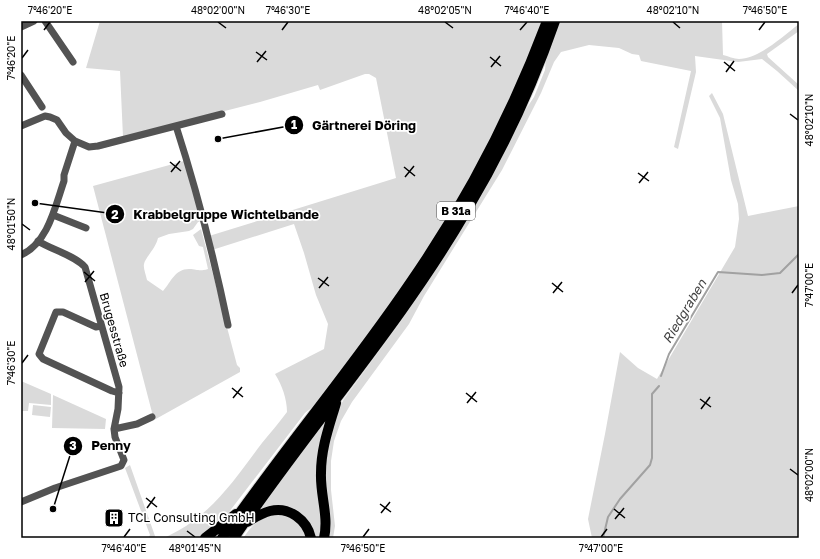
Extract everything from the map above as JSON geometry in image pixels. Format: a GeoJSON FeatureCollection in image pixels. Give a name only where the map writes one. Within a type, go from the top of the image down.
{"type":"FeatureCollection","features":[{"type":"Feature","properties":{"kind":"highway","name":"B 31a"},"geometry":{"type":"LineString","coordinates":[[222,538],[241,510],[410,283],[450,222],[485,160],[508,114],[527,72],[546,21]]}},
{"type":"Feature","properties":{"kind":"highway","name":"B 31a"},"geometry":{"type":"LineString","coordinates":[[234,538],[407,302],[467,211],[508,136],[538,68],[555,21]]}},
{"type":"Feature","properties":{"kind":"highway"},"geometry":{"type":"LineString","coordinates":[[324,538],[326,526],[321,487],[321,461],[324,441],[339,396]]}},
{"type":"Feature","properties":{"kind":"highway"},"geometry":{"type":"LineString","coordinates":[[205,538],[241,510]]}},
{"type":"Feature","properties":{"kind":"highway"},"geometry":{"type":"LineString","coordinates":[[244,524],[269,511],[285,511],[299,518],[307,526],[311,538]]}},
{"type":"Feature","properties":{"kind":"street"},"geometry":{"type":"LineString","coordinates":[[21,27],[34,21]]}},
{"type":"Feature","properties":{"kind":"street"},"geometry":{"type":"LineString","coordinates":[[45,21],[73,62]]}},
{"type":"Feature","properties":{"kind":"street"},"geometry":{"type":"LineString","coordinates":[[21,76],[42,107]]}},
{"type":"Feature","properties":{"kind":"street"},"geometry":{"type":"LineString","coordinates":[[21,126],[45,116],[50,117],[57,120],[66,133],[75,141],[89,147],[222,114]]}},
{"type":"Feature","properties":{"kind":"street"},"geometry":{"type":"LineString","coordinates":[[176,126],[202,215],[228,325]]}},
{"type":"Feature","properties":{"kind":"street"},"geometry":{"type":"LineString","coordinates":[[21,255],[27,252],[38,241],[48,228],[64,182],[64,175],[75,141]]}},
{"type":"Feature","properties":{"kind":"street"},"geometry":{"type":"LineString","coordinates":[[53,215],[86,228]]}},
{"type":"Feature","properties":{"kind":"street","name":"Brugesstraße"},"geometry":{"type":"LineString","coordinates":[[21,502],[55,488],[121,466],[124,460],[115,437],[114,429],[118,409],[119,387],[85,267],[80,261],[38,241]]}},
{"type":"Feature","properties":{"kind":"street"},"geometry":{"type":"LineString","coordinates":[[101,326],[96,327],[63,312],[56,312],[39,354],[43,359],[112,391],[119,392]]}},
{"type":"Feature","properties":{"kind":"street"},"geometry":{"type":"LineString","coordinates":[[114,429],[137,424],[152,417]]}},
{"type":"Feature","properties":{"kind":"shaded area"},"geometry":{"type":"Polygon","coordinates":[[[100,21],[542,21],[530,54],[501,120],[468,183],[432,243],[389,306],[317,403],[305,413],[229,512],[201,538],[164,538],[190,524],[222,495],[284,416],[287,412],[285,397],[282,387],[275,374],[324,349],[328,324],[316,295],[294,224],[212,250],[209,236],[396,178],[376,78],[369,74],[365,74],[320,90],[318,85],[260,102],[174,124],[97,150],[96,144],[123,137],[120,71],[86,68],[100,21]]]}},
{"type":"Feature","properties":{"kind":"shaded area"},"geometry":{"type":"Polygon","coordinates":[[[560,21],[722,21],[723,55],[735,59],[747,58],[763,51],[799,24],[799,31],[767,54],[768,57],[799,85],[799,91],[762,59],[738,62],[695,56],[696,72],[678,149],[674,147],[691,71],[641,61],[639,55],[632,54],[619,48],[589,45],[561,52],[554,62],[541,93],[502,170],[424,296],[409,324],[352,402],[341,421],[334,441],[331,461],[331,490],[335,526],[333,538],[327,538],[323,462],[337,412],[344,399],[402,320],[534,97],[545,70],[546,57],[560,21]]]}},
{"type":"Feature","properties":{"kind":"shaded area"},"geometry":{"type":"Polygon","coordinates":[[[712,93],[723,114],[748,216],[799,206],[799,538],[592,538],[588,519],[620,352],[638,368],[657,379],[735,247],[739,219],[738,204],[731,180],[720,118],[709,96],[712,93]]]}},
{"type":"Feature","properties":{"kind":"shaded area"},"geometry":{"type":"Polygon","coordinates":[[[184,161],[201,221],[189,231],[169,234],[158,238],[145,262],[144,266],[147,280],[163,291],[180,271],[189,269],[208,269],[203,247],[199,246],[193,235],[201,229],[240,372],[154,420],[93,186],[184,161]]]}},
{"type":"Feature","properties":{"kind":"shaded area"},"geometry":{"type":"Polygon","coordinates":[[[21,381],[51,394],[51,405],[29,403],[28,411],[21,411],[21,381]]]}},
{"type":"Feature","properties":{"kind":"shaded area"},"geometry":{"type":"Polygon","coordinates":[[[53,395],[106,419],[105,429],[52,428],[53,395]]]}},
{"type":"Feature","properties":{"kind":"shaded area"},"geometry":{"type":"Polygon","coordinates":[[[33,405],[51,407],[50,417],[32,415],[33,405]]]}},
{"type":"Feature","properties":{"kind":"shaded area"},"geometry":{"type":"Polygon","coordinates":[[[330,415],[319,492],[321,538],[314,538],[293,512],[254,516],[330,415]]]}},
{"type":"Feature","properties":{"kind":"shaded area"},"geometry":{"type":"Polygon","coordinates":[[[130,465],[155,536],[154,538],[148,538],[150,535],[125,468],[130,465]]]}},
{"type":"Feature","properties":{"kind":"shaded area"},"geometry":{"type":"Polygon","coordinates":[[[282,514],[292,518],[298,523],[307,538],[243,538],[255,523],[269,516],[282,514]]]}},
{"type":"Feature","properties":{"kind":"waterway","name":"Riedgraben"},"geometry":{"type":"LineString","coordinates":[[661,376],[669,354],[718,272],[762,275],[780,273],[799,254]]}},
{"type":"Feature","properties":{"kind":"waterway","name":"Riedgraben"},"geometry":{"type":"LineString","coordinates":[[603,538],[608,517],[620,499],[650,465],[652,458],[652,394],[659,386]]}},
{"type":"Feature","properties":{"kind":"place","name":"Gärtnerei Döring"},"geometry":{"type":"Point","coordinates":[218,139]}},
{"type":"Feature","properties":{"kind":"place","name":"Krabbelgruppe Wichtelbande"},"geometry":{"type":"Point","coordinates":[35,203]}},
{"type":"Feature","properties":{"kind":"place","name":"Penny"},"geometry":{"type":"Point","coordinates":[53,509]}},
{"type":"Feature","properties":{"kind":"place","name":"TCL Consulting GmbH"},"geometry":{"type":"Point","coordinates":[114,518]}}]}
